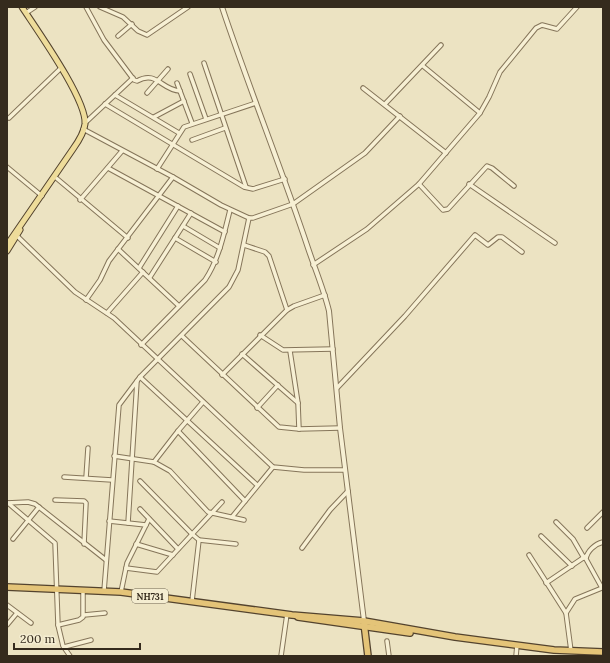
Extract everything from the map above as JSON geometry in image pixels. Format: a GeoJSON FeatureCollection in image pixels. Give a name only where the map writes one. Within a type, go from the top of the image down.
{"type":"FeatureCollection","features":[{"type":"Feature","properties":{"kind":"highway","name":"NH731"},"geometry":{"type":"LineString","coordinates":[[7,587],[121,592],[290,615],[304,619],[364,624],[423,635],[432,634],[571,651],[603,652]]}},
{"type":"Feature","properties":{"kind":"highway"},"geometry":{"type":"LineString","coordinates":[[364,624],[368,656]]}},
{"type":"Feature","properties":{"kind":"main road"},"geometry":{"type":"LineString","coordinates":[[7,245],[55,177],[84,130],[85,123],[81,104],[22,7]]}},
{"type":"Feature","properties":{"kind":"main road"},"geometry":{"type":"LineString","coordinates":[[7,251],[16,234]]}},
{"type":"Feature","properties":{"kind":"street"},"geometry":{"type":"LineString","coordinates":[[26,13],[35,7]]}},
{"type":"Feature","properties":{"kind":"street"},"geometry":{"type":"LineString","coordinates":[[86,7],[104,40],[133,78],[137,81],[147,77],[158,81],[170,90],[180,91]]}},
{"type":"Feature","properties":{"kind":"street"},"geometry":{"type":"LineString","coordinates":[[100,7],[123,17],[143,33],[150,34],[188,7]]}},
{"type":"Feature","properties":{"kind":"street"},"geometry":{"type":"LineString","coordinates":[[222,7],[325,295],[329,312],[340,428],[364,624]]}},
{"type":"Feature","properties":{"kind":"street"},"geometry":{"type":"LineString","coordinates":[[313,265],[367,229],[419,184],[480,113],[500,72],[536,28],[542,24],[557,29],[577,7]]}},
{"type":"Feature","properties":{"kind":"street"},"geometry":{"type":"LineString","coordinates":[[118,36],[132,24]]}},
{"type":"Feature","properties":{"kind":"street"},"geometry":{"type":"LineString","coordinates":[[385,104],[423,66],[441,45]]}},
{"type":"Feature","properties":{"kind":"street"},"geometry":{"type":"LineString","coordinates":[[204,63],[220,114],[246,187]]}},
{"type":"Feature","properties":{"kind":"street"},"geometry":{"type":"LineString","coordinates":[[423,66],[480,113]]}},
{"type":"Feature","properties":{"kind":"street"},"geometry":{"type":"LineString","coordinates":[[9,118],[60,68]]}},
{"type":"Feature","properties":{"kind":"street"},"geometry":{"type":"LineString","coordinates":[[147,93],[168,69]]}},
{"type":"Feature","properties":{"kind":"street"},"geometry":{"type":"LineString","coordinates":[[190,74],[206,119]]}},
{"type":"Feature","properties":{"kind":"street"},"geometry":{"type":"LineString","coordinates":[[85,123],[133,78]]}},
{"type":"Feature","properties":{"kind":"street"},"geometry":{"type":"LineString","coordinates":[[177,83],[192,123]]}},
{"type":"Feature","properties":{"kind":"street"},"geometry":{"type":"LineString","coordinates":[[363,88],[446,153]]}},
{"type":"Feature","properties":{"kind":"street"},"geometry":{"type":"LineString","coordinates":[[114,95],[179,133]]}},
{"type":"Feature","properties":{"kind":"street"},"geometry":{"type":"LineString","coordinates":[[154,118],[184,101]]}},
{"type":"Feature","properties":{"kind":"street"},"geometry":{"type":"LineString","coordinates":[[157,169],[184,127],[192,123],[256,103]]}},
{"type":"Feature","properties":{"kind":"street"},"geometry":{"type":"LineString","coordinates":[[105,104],[172,145],[246,187],[253,189],[284,179]]}},
{"type":"Feature","properties":{"kind":"street"},"geometry":{"type":"LineString","coordinates":[[84,130],[173,177],[230,210],[249,218],[293,204],[365,153],[400,116]]}},
{"type":"Feature","properties":{"kind":"street"},"geometry":{"type":"LineString","coordinates":[[192,140],[225,128]]}},
{"type":"Feature","properties":{"kind":"street"},"geometry":{"type":"LineString","coordinates":[[80,200],[122,151]]}},
{"type":"Feature","properties":{"kind":"street"},"geometry":{"type":"LineString","coordinates":[[419,184],[443,210],[448,209],[469,184],[487,166],[492,168],[514,186]]}},
{"type":"Feature","properties":{"kind":"street"},"geometry":{"type":"LineString","coordinates":[[7,168],[42,196]]}},
{"type":"Feature","properties":{"kind":"street"},"geometry":{"type":"LineString","coordinates":[[108,168],[160,195],[225,232]]}},
{"type":"Feature","properties":{"kind":"street"},"geometry":{"type":"LineString","coordinates":[[55,177],[80,200],[128,238]]}},
{"type":"Feature","properties":{"kind":"street"},"geometry":{"type":"LineString","coordinates":[[86,300],[118,249],[128,238],[173,177]]}},
{"type":"Feature","properties":{"kind":"street"},"geometry":{"type":"LineString","coordinates":[[469,184],[554,243]]}},
{"type":"Feature","properties":{"kind":"street"},"geometry":{"type":"LineString","coordinates":[[139,268],[178,206]]}},
{"type":"Feature","properties":{"kind":"street"},"geometry":{"type":"LineString","coordinates":[[141,345],[205,280],[216,262],[230,210]]}},
{"type":"Feature","properties":{"kind":"street"},"geometry":{"type":"LineString","coordinates":[[150,277],[191,213]]}},
{"type":"Feature","properties":{"kind":"street"},"geometry":{"type":"LineString","coordinates":[[104,591],[119,405],[138,378],[182,336],[229,287],[238,270],[249,218]]}},
{"type":"Feature","properties":{"kind":"street"},"geometry":{"type":"LineString","coordinates":[[183,226],[220,248]]}},
{"type":"Feature","properties":{"kind":"street"},"geometry":{"type":"LineString","coordinates":[[16,234],[86,300],[108,313],[273,466],[304,470],[345,470]]}},
{"type":"Feature","properties":{"kind":"street"},"geometry":{"type":"LineString","coordinates":[[337,388],[415,306],[475,236],[488,245],[498,237],[502,237],[522,252]]}},
{"type":"Feature","properties":{"kind":"street"},"geometry":{"type":"LineString","coordinates":[[175,238],[216,262]]}},
{"type":"Feature","properties":{"kind":"street"},"geometry":{"type":"LineString","coordinates":[[244,245],[265,252],[269,256],[287,310]]}},
{"type":"Feature","properties":{"kind":"street"},"geometry":{"type":"LineString","coordinates":[[118,249],[150,277],[179,306]]}},
{"type":"Feature","properties":{"kind":"street"},"geometry":{"type":"LineString","coordinates":[[108,313],[143,272]]}},
{"type":"Feature","properties":{"kind":"street"},"geometry":{"type":"LineString","coordinates":[[222,375],[260,335],[287,310],[325,295]]}},
{"type":"Feature","properties":{"kind":"street"},"geometry":{"type":"LineString","coordinates":[[260,335],[280,350],[333,349]]}},
{"type":"Feature","properties":{"kind":"street"},"geometry":{"type":"LineString","coordinates":[[182,336],[256,408],[279,427],[299,429],[340,428]]}},
{"type":"Feature","properties":{"kind":"street"},"geometry":{"type":"LineString","coordinates":[[290,351],[298,403],[299,429]]}},
{"type":"Feature","properties":{"kind":"street"},"geometry":{"type":"LineString","coordinates":[[242,354],[298,403]]}},
{"type":"Feature","properties":{"kind":"street"},"geometry":{"type":"LineString","coordinates":[[138,378],[188,420],[257,485]]}},
{"type":"Feature","properties":{"kind":"street"},"geometry":{"type":"LineString","coordinates":[[128,523],[131,458],[138,378]]}},
{"type":"Feature","properties":{"kind":"street"},"geometry":{"type":"LineString","coordinates":[[256,408],[278,385]]}},
{"type":"Feature","properties":{"kind":"street"},"geometry":{"type":"LineString","coordinates":[[154,462],[203,402]]}},
{"type":"Feature","properties":{"kind":"street"},"geometry":{"type":"LineString","coordinates":[[178,431],[245,501]]}},
{"type":"Feature","properties":{"kind":"street"},"geometry":{"type":"LineString","coordinates":[[86,478],[88,448]]}},
{"type":"Feature","properties":{"kind":"street"},"geometry":{"type":"LineString","coordinates":[[114,456],[154,462],[170,471],[211,514],[244,520]]}},
{"type":"Feature","properties":{"kind":"street"},"geometry":{"type":"LineString","coordinates":[[232,517],[273,466]]}},
{"type":"Feature","properties":{"kind":"street"},"geometry":{"type":"LineString","coordinates":[[64,477],[112,480]]}},
{"type":"Feature","properties":{"kind":"street"},"geometry":{"type":"LineString","coordinates":[[140,481],[199,540],[236,544]]}},
{"type":"Feature","properties":{"kind":"street"},"geometry":{"type":"LineString","coordinates":[[302,548],[330,510],[348,491]]}},
{"type":"Feature","properties":{"kind":"street"},"geometry":{"type":"LineString","coordinates":[[55,500],[84,501],[86,503],[84,544]]}},
{"type":"Feature","properties":{"kind":"street"},"geometry":{"type":"LineString","coordinates":[[7,503],[28,502],[39,507],[106,560]]}},
{"type":"Feature","properties":{"kind":"street"},"geometry":{"type":"LineString","coordinates":[[126,568],[157,572],[222,502]]}},
{"type":"Feature","properties":{"kind":"street"},"geometry":{"type":"LineString","coordinates":[[7,503],[55,543],[58,625],[64,647],[70,656]]}},
{"type":"Feature","properties":{"kind":"street"},"geometry":{"type":"LineString","coordinates":[[13,539],[39,507]]}},
{"type":"Feature","properties":{"kind":"street"},"geometry":{"type":"LineString","coordinates":[[140,509],[178,549]]}},
{"type":"Feature","properties":{"kind":"street"},"geometry":{"type":"LineString","coordinates":[[587,528],[603,512]]}},
{"type":"Feature","properties":{"kind":"street"},"geometry":{"type":"LineString","coordinates":[[121,592],[126,568],[149,519]]}},
{"type":"Feature","properties":{"kind":"street"},"geometry":{"type":"LineString","coordinates":[[109,521],[146,525]]}},
{"type":"Feature","properties":{"kind":"street"},"geometry":{"type":"LineString","coordinates":[[556,522],[573,539],[602,588],[575,599],[566,613]]}},
{"type":"Feature","properties":{"kind":"street"},"geometry":{"type":"LineString","coordinates":[[541,536],[572,566]]}},
{"type":"Feature","properties":{"kind":"street"},"geometry":{"type":"LineString","coordinates":[[192,601],[199,540]]}},
{"type":"Feature","properties":{"kind":"street"},"geometry":{"type":"LineString","coordinates":[[546,583],[585,557],[597,544],[603,542]]}},
{"type":"Feature","properties":{"kind":"street"},"geometry":{"type":"LineString","coordinates":[[136,544],[173,555]]}},
{"type":"Feature","properties":{"kind":"street"},"geometry":{"type":"LineString","coordinates":[[529,555],[566,613],[571,651]]}},
{"type":"Feature","properties":{"kind":"street"},"geometry":{"type":"LineString","coordinates":[[83,590],[84,615]]}},
{"type":"Feature","properties":{"kind":"street"},"geometry":{"type":"LineString","coordinates":[[7,605],[31,623]]}},
{"type":"Feature","properties":{"kind":"street"},"geometry":{"type":"LineString","coordinates":[[58,625],[79,620],[84,615],[105,613]]}},
{"type":"Feature","properties":{"kind":"street"},"geometry":{"type":"LineString","coordinates":[[7,624],[17,614]]}},
{"type":"Feature","properties":{"kind":"street"},"geometry":{"type":"LineString","coordinates":[[281,656],[290,615]]}},
{"type":"Feature","properties":{"kind":"street"},"geometry":{"type":"LineString","coordinates":[[64,647],[91,640]]}},
{"type":"Feature","properties":{"kind":"street"},"geometry":{"type":"LineString","coordinates":[[387,641],[389,656]]}},
{"type":"Feature","properties":{"kind":"street"},"geometry":{"type":"LineString","coordinates":[[516,656],[517,645]]}}]}
